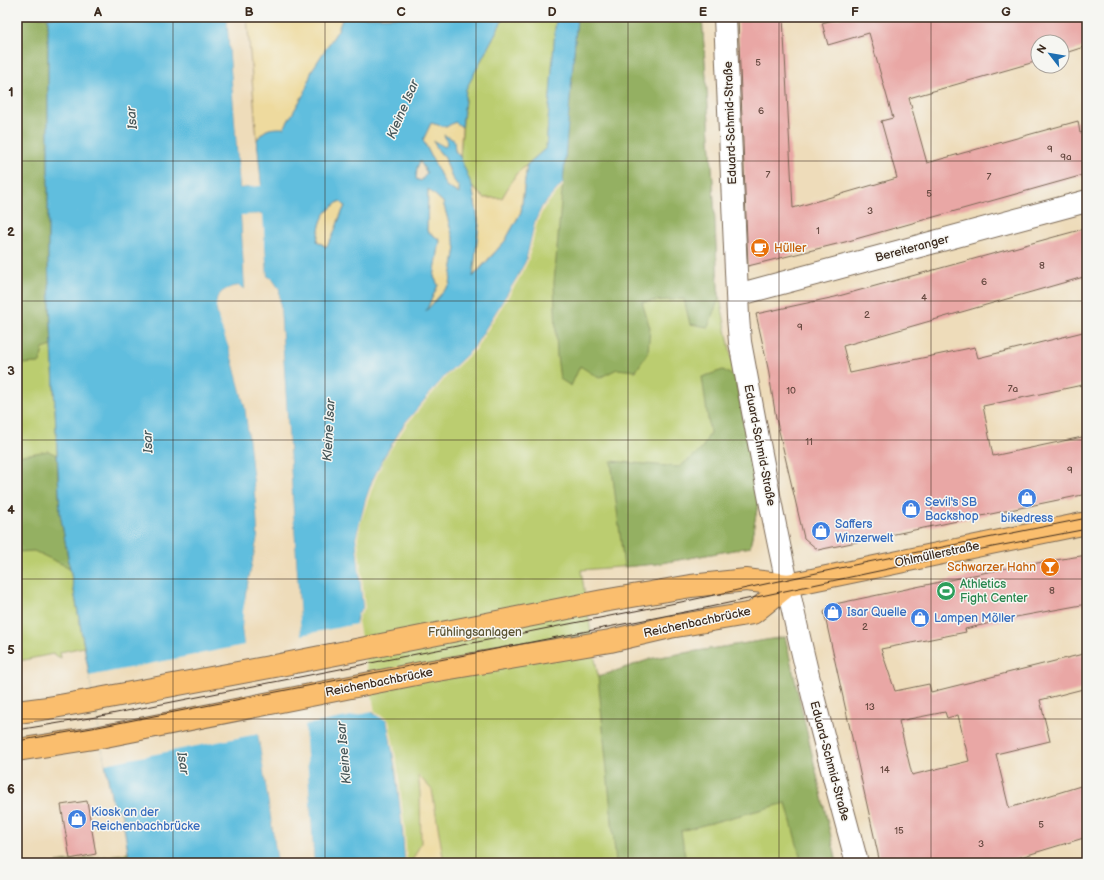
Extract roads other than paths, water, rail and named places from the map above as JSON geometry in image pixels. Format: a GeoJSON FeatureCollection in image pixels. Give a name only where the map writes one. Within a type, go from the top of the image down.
{"type":"FeatureCollection","features":[{"type":"Feature","properties":{"kind":"main road","name":"Ohlmüllerstraße"},"geometry":{"type":"LineString","coordinates":[[788,585],[1087,523]]}},
{"type":"Feature","properties":{"kind":"main road"},"geometry":{"type":"LineString","coordinates":[[17,712],[48,708],[283,665],[603,601],[691,586],[746,580],[788,585]]}},
{"type":"Feature","properties":{"kind":"main road","name":"Reichenbachbrücke"},"geometry":{"type":"LineString","coordinates":[[17,750],[100,737],[426,672],[610,641],[670,627],[753,613],[788,585]]}},
{"type":"Feature","properties":{"kind":"street","name":"Eduard-Schmid-Straße"},"geometry":{"type":"LineString","coordinates":[[725,17],[740,342],[772,512],[788,585],[813,696],[857,863]]}},
{"type":"Feature","properties":{"kind":"street","name":"Bereiteranger"},"geometry":{"type":"LineString","coordinates":[[737,295],[1087,202]]}},
{"type":"Feature","properties":{"kind":"water"},"geometry":{"type":"Polygon","coordinates":[[[48,17],[227,17],[240,188],[261,185],[257,140],[265,131],[275,128],[284,128],[305,92],[312,70],[338,30],[343,17],[504,17],[466,89],[462,127],[455,122],[446,127],[431,123],[423,140],[446,186],[459,194],[459,187],[452,178],[445,158],[437,149],[434,141],[445,147],[447,143],[444,135],[454,140],[455,151],[460,157],[472,186],[479,225],[473,277],[505,241],[521,212],[527,165],[546,148],[556,17],[577,17],[563,183],[542,207],[535,222],[526,261],[474,348],[446,375],[406,422],[383,458],[366,499],[356,538],[363,608],[358,614],[356,621],[373,713],[387,720],[398,792],[405,863],[314,863],[305,739],[298,588],[279,289],[272,279],[267,276],[262,214],[241,216],[245,291],[239,286],[232,287],[222,292],[217,298],[217,312],[231,354],[245,407],[250,445],[258,536],[246,594],[242,629],[278,863],[130,863],[122,815],[112,801],[60,513],[48,261],[48,17]],[[420,161],[417,168],[416,179],[421,181],[427,173],[420,161]],[[428,189],[427,231],[440,240],[434,277],[438,285],[426,311],[450,284],[456,248],[443,202],[428,189]],[[340,201],[329,210],[321,222],[317,241],[326,247],[332,237],[345,206],[340,201]]]}},
{"type":"Feature","properties":{"kind":"tram line"},"geometry":{"type":"LineString","coordinates":[[17,730],[96,717],[691,600],[868,562],[1087,518]]}},
{"type":"Feature","properties":{"kind":"tram line"},"geometry":{"type":"LineString","coordinates":[[17,741],[98,727],[705,608],[982,549],[1087,529]]}},
{"type":"Feature","properties":{"kind":"place","name":"Hüller"},"geometry":{"type":"Point","coordinates":[760,248]}},
{"type":"Feature","properties":{"kind":"place","name":"bikedress"},"geometry":{"type":"Point","coordinates":[1027,498]}},
{"type":"Feature","properties":{"kind":"place","name":"Sevil's SB Backshop"},"geometry":{"type":"Point","coordinates":[911,509]}},
{"type":"Feature","properties":{"kind":"place","name":"Saffers Winzerwelt"},"geometry":{"type":"Point","coordinates":[821,531]}},
{"type":"Feature","properties":{"kind":"place","name":"Schwarzer Hahn"},"geometry":{"type":"Point","coordinates":[1050,567]}},
{"type":"Feature","properties":{"kind":"place","name":"Athletics Fight Center"},"geometry":{"type":"Point","coordinates":[946,591]}},
{"type":"Feature","properties":{"kind":"place","name":"Isar Quelle"},"geometry":{"type":"Point","coordinates":[833,612]}},
{"type":"Feature","properties":{"kind":"place","name":"Lampen Möller"},"geometry":{"type":"Point","coordinates":[920,618]}},
{"type":"Feature","properties":{"kind":"place","name":"Kiosk an der Reichenbachbrücke"},"geometry":{"type":"Point","coordinates":[77,819]}},
{"type":"Feature","properties":{"kind":"water label","name":"Kleine Isar"},"geometry":{"type":"Point","coordinates":[402,109]}},
{"type":"Feature","properties":{"kind":"water label","name":"Isar"},"geometry":{"type":"Point","coordinates":[131,118]}},
{"type":"Feature","properties":{"kind":"water label","name":"Kleine Isar"},"geometry":{"type":"Point","coordinates":[328,430]}},
{"type":"Feature","properties":{"kind":"water label","name":"Isar"},"geometry":{"type":"Point","coordinates":[147,442]}},
{"type":"Feature","properties":{"kind":"water label","name":"Kleine Isar"},"geometry":{"type":"Point","coordinates":[343,753]}},
{"type":"Feature","properties":{"kind":"water label","name":"Isar"},"geometry":{"type":"Point","coordinates":[184,763]}},
{"type":"Feature","properties":{"kind":"park label","name":"Frühlingsanlagen"},"geometry":{"type":"Point","coordinates":[475,632]}}]}
